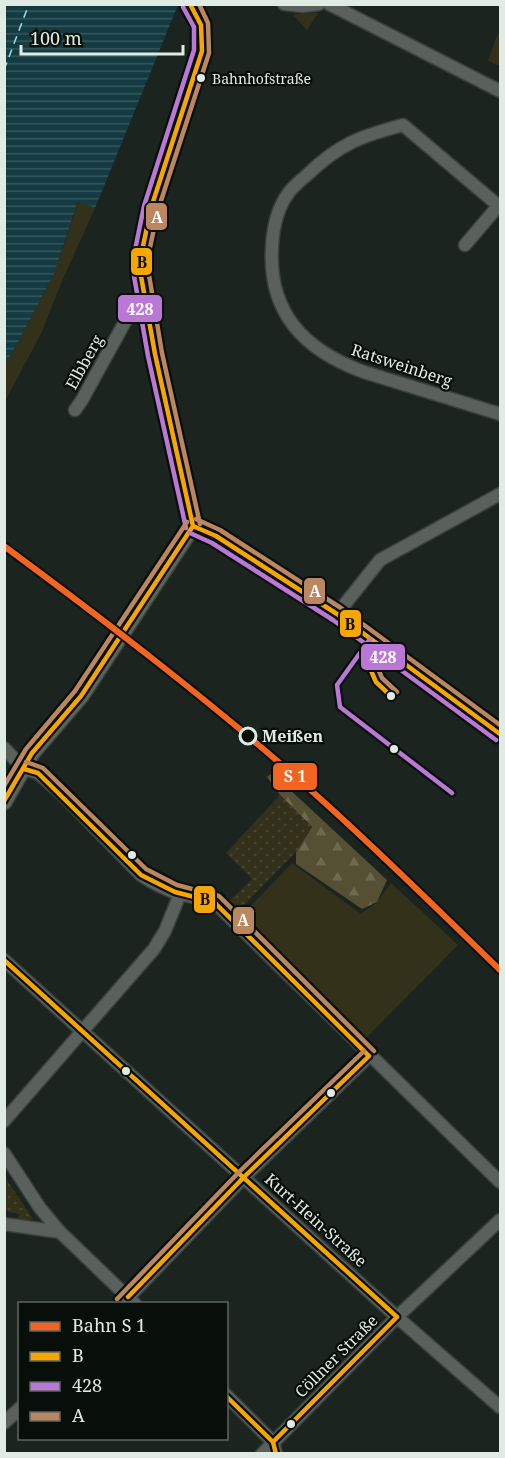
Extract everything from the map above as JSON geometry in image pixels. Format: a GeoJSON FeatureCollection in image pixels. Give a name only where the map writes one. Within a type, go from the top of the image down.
{"type":"FeatureCollection","features":[{"type":"Feature","properties":{"kind":"main road"},"geometry":{"type":"LineString","coordinates":[[4,802],[40,743],[81,696],[193,526],[141,276],[142,251],[151,208],[202,51],[201,25],[192,5]]}},
{"type":"Feature","properties":{"kind":"main road"},"geometry":{"type":"LineString","coordinates":[[337,614],[501,734]]}},
{"type":"Feature","properties":{"kind":"street"},"geometry":{"type":"LineString","coordinates":[[284,4],[303,6],[319,4]]}},
{"type":"Feature","properties":{"kind":"street"},"geometry":{"type":"LineString","coordinates":[[329,4],[501,91]]}},
{"type":"Feature","properties":{"kind":"street","name":"Ratsweinberg"},"geometry":{"type":"LineString","coordinates":[[500,206],[403,124],[370,134],[340,147],[326,156],[289,192],[276,219],[271,268],[275,290],[287,317],[303,337],[320,352],[364,372],[501,414]]}},
{"type":"Feature","properties":{"kind":"street"},"geometry":{"type":"LineString","coordinates":[[465,245],[500,206]]}},
{"type":"Feature","properties":{"kind":"street","name":"Elbberg"},"geometry":{"type":"LineString","coordinates":[[75,410],[126,320],[135,311],[146,306]]}},
{"type":"Feature","properties":{"kind":"street"},"geometry":{"type":"LineString","coordinates":[[337,614],[380,560],[501,494]]}},
{"type":"Feature","properties":{"kind":"street"},"geometry":{"type":"LineString","coordinates":[[4,748],[24,769],[38,773],[141,875],[157,885],[180,894],[213,902],[501,1182]]}},
{"type":"Feature","properties":{"kind":"street"},"geometry":{"type":"LineString","coordinates":[[4,1121],[154,949],[165,931],[180,894]]}},
{"type":"Feature","properties":{"kind":"street","name":"Kurt-Hein-Straße"},"geometry":{"type":"LineString","coordinates":[[4,960],[397,1317],[499,1405]]}},
{"type":"Feature","properties":{"kind":"street"},"geometry":{"type":"LineString","coordinates":[[4,1153],[40,1208],[60,1232],[128,1301],[244,1177],[369,1056]]}},
{"type":"Feature","properties":{"kind":"street","name":"Cöllner Straße"},"geometry":{"type":"LineString","coordinates":[[262,1454],[275,1448],[397,1317],[501,1220]]}},
{"type":"Feature","properties":{"kind":"street"},"geometry":{"type":"LineString","coordinates":[[4,1224],[60,1232]]}},
{"type":"Feature","properties":{"kind":"street"},"geometry":{"type":"LineString","coordinates":[[228,1397],[275,1448]]}},
{"type":"Feature","properties":{"kind":"street"},"geometry":{"type":"LineString","coordinates":[[4,1423],[18,1410]]}},
{"type":"Feature","properties":{"kind":"shaded area"},"geometry":{"type":"Polygon","coordinates":[[[318,13],[307,30],[294,16],[296,14],[318,13]]]}},
{"type":"Feature","properties":{"kind":"shaded area"},"geometry":{"type":"Polygon","coordinates":[[[498,33],[500,34],[500,66],[488,61],[498,33]]]}},
{"type":"Feature","properties":{"kind":"shaded area"},"geometry":{"type":"Polygon","coordinates":[[[79,200],[95,208],[41,334],[5,401],[5,364],[54,274],[79,200]]]}},
{"type":"Feature","properties":{"kind":"shaded area"},"geometry":{"type":"Polygon","coordinates":[[[280,795],[312,827],[296,852],[239,910],[229,901],[252,879],[226,853],[280,795]]]}},
{"type":"Feature","properties":{"kind":"shaded area"},"geometry":{"type":"Polygon","coordinates":[[[292,863],[361,914],[377,902],[391,883],[458,945],[365,1039],[241,916],[292,863]]]}},
{"type":"Feature","properties":{"kind":"shaded area"},"geometry":{"type":"Polygon","coordinates":[[[4,1177],[33,1219],[27,1221],[19,1219],[18,1214],[5,1211],[4,1177]]]}},
{"type":"Feature","properties":{"kind":"green space"},"geometry":{"type":"Polygon","coordinates":[[[272,773],[387,880],[377,902],[362,909],[296,864],[296,852],[312,827],[280,795],[267,777],[272,773]]]}},
{"type":"Feature","properties":{"kind":"water"},"geometry":{"type":"Polygon","coordinates":[[[5,4],[178,5],[95,208],[78,201],[54,274],[5,364],[5,4]]]}},
{"type":"Feature","properties":{"kind":"ferry route"},"geometry":{"type":"LineString","coordinates":[[4,70],[29,4]]}},
{"type":"Feature","properties":{"kind":"transit line","name":"B"},"geometry":{"type":"LineString","coordinates":[[190,4],[201,25],[202,51],[151,208],[142,251],[141,276],[155,354],[193,526]]}},
{"type":"Feature","properties":{"kind":"transit line","name":"A"},"geometry":{"type":"LineString","coordinates":[[199,4],[208,23],[209,53],[158,210],[149,252],[149,275],[162,353],[200,524]]}},
{"type":"Feature","properties":{"kind":"transit line","name":"428"},"geometry":{"type":"LineString","coordinates":[[183,7],[194,27],[194,50],[144,206],[135,250],[134,276],[148,356],[186,528]]}},
{"type":"Feature","properties":{"kind":"transit line","name":"A"},"geometry":{"type":"LineString","coordinates":[[196,519],[220,530],[341,608],[500,725]]}},
{"type":"Feature","properties":{"kind":"transit line","name":"A"},"geometry":{"type":"LineString","coordinates":[[4,786],[26,749],[75,691],[187,522]]}},
{"type":"Feature","properties":{"kind":"transit line","name":"B"},"geometry":{"type":"LineString","coordinates":[[193,526],[216,536],[337,614],[500,734]]}},
{"type":"Feature","properties":{"kind":"transit line","name":"B"},"geometry":{"type":"LineString","coordinates":[[4,801],[32,753],[81,696],[193,526]]}},
{"type":"Feature","properties":{"kind":"transit line","name":"428"},"geometry":{"type":"LineString","coordinates":[[190,533],[212,543],[333,620],[496,740]]}},
{"type":"Feature","properties":{"kind":"transit line"},"geometry":{"type":"LineString","coordinates":[[4,546],[158,663],[270,754],[356,831],[500,970]]}},
{"type":"Feature","properties":{"kind":"transit line","name":"428"},"geometry":{"type":"LineString","coordinates":[[370,639],[337,685],[340,707],[452,793]]}},
{"type":"Feature","properties":{"kind":"transit line","name":"A"},"geometry":{"type":"LineString","coordinates":[[366,655],[375,662],[382,678],[397,692]]}},
{"type":"Feature","properties":{"kind":"transit line","name":"B"},"geometry":{"type":"LineString","coordinates":[[362,661],[369,666],[376,682],[392,697]]}},
{"type":"Feature","properties":{"kind":"transit line","name":"A"},"geometry":{"type":"LineString","coordinates":[[26,762],[43,768],[146,869],[177,885],[219,896],[374,1051]]}},
{"type":"Feature","properties":{"kind":"transit line","name":"B"},"geometry":{"type":"LineString","coordinates":[[24,769],[38,773],[141,875],[175,892],[214,902],[369,1056]]}},
{"type":"Feature","properties":{"kind":"transit line","name":"B"},"geometry":{"type":"LineString","coordinates":[[4,960],[397,1317]]}},
{"type":"Feature","properties":{"kind":"transit line","name":"A"},"geometry":{"type":"LineString","coordinates":[[117,1299],[239,1172],[364,1051]]}},
{"type":"Feature","properties":{"kind":"transit line","name":"B"},"geometry":{"type":"LineString","coordinates":[[128,1297],[244,1177],[369,1056]]}},
{"type":"Feature","properties":{"kind":"transit line","name":"B"},"geometry":{"type":"LineString","coordinates":[[273,1442],[397,1317]]}},
{"type":"Feature","properties":{"kind":"transit line","name":"B"},"geometry":{"type":"LineString","coordinates":[[228,1398],[273,1442],[276,1454]]}},
{"type":"Feature","properties":{"kind":"place","name":"Bahnhofstraße"},"geometry":{"type":"Point","coordinates":[201,78]}},
{"type":"Feature","properties":{"kind":"place","name":"Meißen"},"geometry":{"type":"Point","coordinates":[248,736]}}]}
